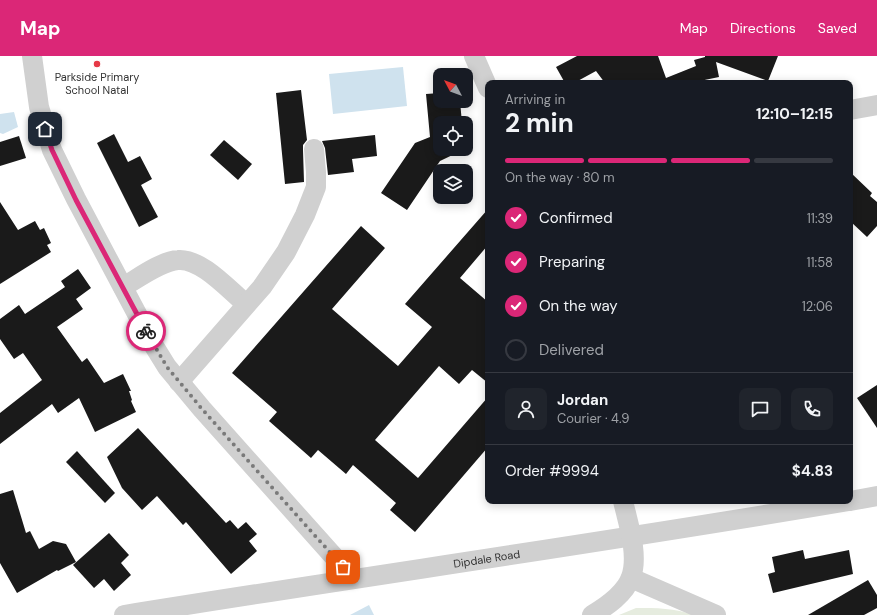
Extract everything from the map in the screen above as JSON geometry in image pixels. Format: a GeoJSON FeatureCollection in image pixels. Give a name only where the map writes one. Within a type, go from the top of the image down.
{"type":"FeatureCollection","features":[{"type":"Feature","properties":{"kind":"street"},"geometry":{"type":"LineString","coordinates":[[32,56],[39,107],[52,150],[76,200],[154,346],[167,367],[202,409],[353,578]]}},
{"type":"Feature","properties":{"kind":"street"},"geometry":{"type":"LineString","coordinates":[[474,56],[485,81]]}},
{"type":"Feature","properties":{"kind":"street"},"geometry":{"type":"LineString","coordinates":[[853,109],[877,105]]}},
{"type":"Feature","properties":{"kind":"street"},"geometry":{"type":"LineString","coordinates":[[179,382],[262,287],[286,252],[305,215],[316,187],[314,149]]}},
{"type":"Feature","properties":{"kind":"street"},"geometry":{"type":"LineString","coordinates":[[123,287],[162,264],[176,260],[187,260],[197,264],[246,304]]}},
{"type":"Feature","properties":{"kind":"street","name":"Dipdale Road"},"geometry":{"type":"LineString","coordinates":[[853,500],[877,496]]}},
{"type":"Feature","properties":{"kind":"street"},"geometry":{"type":"LineString","coordinates":[[592,615],[610,604],[619,595],[631,578],[634,566],[631,537],[624,504]]}},
{"type":"Feature","properties":{"kind":"street","name":"Dipdale Road"},"geometry":{"type":"LineString","coordinates":[[124,615],[353,578],[631,537],[832,504]]}},
{"type":"Feature","properties":{"kind":"street"},"geometry":{"type":"LineString","coordinates":[[631,578],[716,615]]}},
{"type":"Feature","properties":{"kind":"shaded area"},"geometry":{"type":"Polygon","coordinates":[[[636,608],[658,608],[694,615],[619,615],[636,608]]]}},
{"type":"Feature","properties":{"kind":"water"},"geometry":{"type":"Polygon","coordinates":[[[403,67],[407,106],[333,114],[329,74],[403,67]]]}},
{"type":"Feature","properties":{"kind":"water"},"geometry":{"type":"Polygon","coordinates":[[[14,112],[18,127],[3,134],[0,133],[0,114],[14,112]]]}},
{"type":"Feature","properties":{"kind":"water"},"geometry":{"type":"Polygon","coordinates":[[[369,605],[374,615],[350,615],[369,605]]]}},
{"type":"Feature","properties":{"kind":"building"},"geometry":{"type":"Polygon","coordinates":[[[577,56],[658,56],[666,78],[696,66],[694,60],[705,56],[778,56],[768,80],[716,62],[719,77],[704,80],[603,80],[596,71],[580,80],[563,80],[556,67],[577,56]]]}},
{"type":"Feature","properties":{"kind":"building"},"geometry":{"type":"Polygon","coordinates":[[[301,90],[307,140],[303,145],[304,182],[285,184],[276,93],[301,90]]]}},
{"type":"Feature","properties":{"kind":"building"},"geometry":{"type":"Polygon","coordinates":[[[426,94],[433,94],[433,108],[461,108],[461,116],[433,116],[433,156],[450,156],[440,161],[438,164],[433,164],[433,171],[407,210],[381,193],[415,143],[430,137],[426,94]]]}},
{"type":"Feature","properties":{"kind":"building"},"geometry":{"type":"Polygon","coordinates":[[[114,134],[128,162],[140,156],[152,179],[141,185],[158,217],[139,227],[97,143],[114,134]]]}},
{"type":"Feature","properties":{"kind":"building"},"geometry":{"type":"Polygon","coordinates":[[[375,135],[377,156],[352,159],[354,172],[328,175],[325,148],[322,141],[375,135]]]}},
{"type":"Feature","properties":{"kind":"building"},"geometry":{"type":"Polygon","coordinates":[[[19,136],[26,158],[0,166],[0,142],[19,136]]]}},
{"type":"Feature","properties":{"kind":"building"},"geometry":{"type":"Polygon","coordinates":[[[224,140],[252,164],[238,180],[210,155],[224,140]]]}},
{"type":"Feature","properties":{"kind":"building"},"geometry":{"type":"Polygon","coordinates":[[[853,175],[872,193],[870,196],[877,202],[877,226],[867,237],[853,224],[853,175]]]}},
{"type":"Feature","properties":{"kind":"building"},"geometry":{"type":"Polygon","coordinates":[[[0,202],[18,230],[35,221],[40,230],[44,228],[51,243],[47,245],[51,252],[0,284],[0,202]]]}},
{"type":"Feature","properties":{"kind":"building"},"geometry":{"type":"Polygon","coordinates":[[[485,212],[485,249],[460,278],[485,299],[485,381],[472,370],[459,384],[439,366],[375,440],[418,478],[485,400],[485,450],[415,532],[390,510],[396,503],[353,465],[346,474],[318,450],[311,458],[269,421],[277,412],[232,373],[361,226],[385,248],[332,309],[398,366],[432,327],[405,304],[485,212]]]}},
{"type":"Feature","properties":{"kind":"building"},"geometry":{"type":"Polygon","coordinates":[[[78,269],[91,288],[76,299],[83,309],[57,327],[82,362],[87,358],[104,383],[123,374],[131,391],[129,391],[131,401],[136,412],[95,432],[79,398],[58,413],[52,404],[0,444],[0,413],[42,380],[23,353],[14,359],[0,339],[0,319],[19,305],[25,314],[65,287],[61,281],[78,269]]]}},
{"type":"Feature","properties":{"kind":"building"},"geometry":{"type":"Polygon","coordinates":[[[877,385],[877,428],[857,398],[877,385]]]}},
{"type":"Feature","properties":{"kind":"building"},"geometry":{"type":"Polygon","coordinates":[[[138,428],[226,523],[230,520],[238,529],[246,522],[257,534],[249,541],[257,551],[231,574],[186,522],[183,525],[157,496],[142,510],[122,488],[107,457],[138,428]]]}},
{"type":"Feature","properties":{"kind":"building"},"geometry":{"type":"Polygon","coordinates":[[[77,451],[115,493],[105,503],[66,462],[77,451]]]}},
{"type":"Feature","properties":{"kind":"building"},"geometry":{"type":"Polygon","coordinates":[[[13,490],[26,533],[30,531],[39,549],[53,541],[66,544],[76,562],[58,571],[57,570],[17,593],[0,563],[0,494],[13,490]]]}},
{"type":"Feature","properties":{"kind":"building"},"geometry":{"type":"Polygon","coordinates":[[[109,533],[129,555],[121,563],[131,575],[114,591],[104,579],[94,588],[73,565],[109,533]]]}},
{"type":"Feature","properties":{"kind":"building"},"geometry":{"type":"Polygon","coordinates":[[[803,550],[805,559],[849,550],[853,574],[773,593],[768,574],[775,572],[772,557],[803,550]]]}},
{"type":"Feature","properties":{"kind":"building"},"geometry":{"type":"Polygon","coordinates":[[[868,580],[877,595],[877,608],[864,615],[808,615],[868,580]]]}},
{"type":"Feature","properties":{"kind":"way so far"},"geometry":{"type":"LineString","coordinates":[[146,331],[167,367],[202,409],[343,567]]}},
{"type":"Feature","properties":{"kind":"place","name":"Parkside Primary School Natal"},"geometry":{"type":"Point","coordinates":[97,64]}},
{"type":"Feature","properties":{"kind":"route"},"geometry":{"type":"LineString","coordinates":[[45,129],[52,150],[76,200],[146,331]]}}]}
